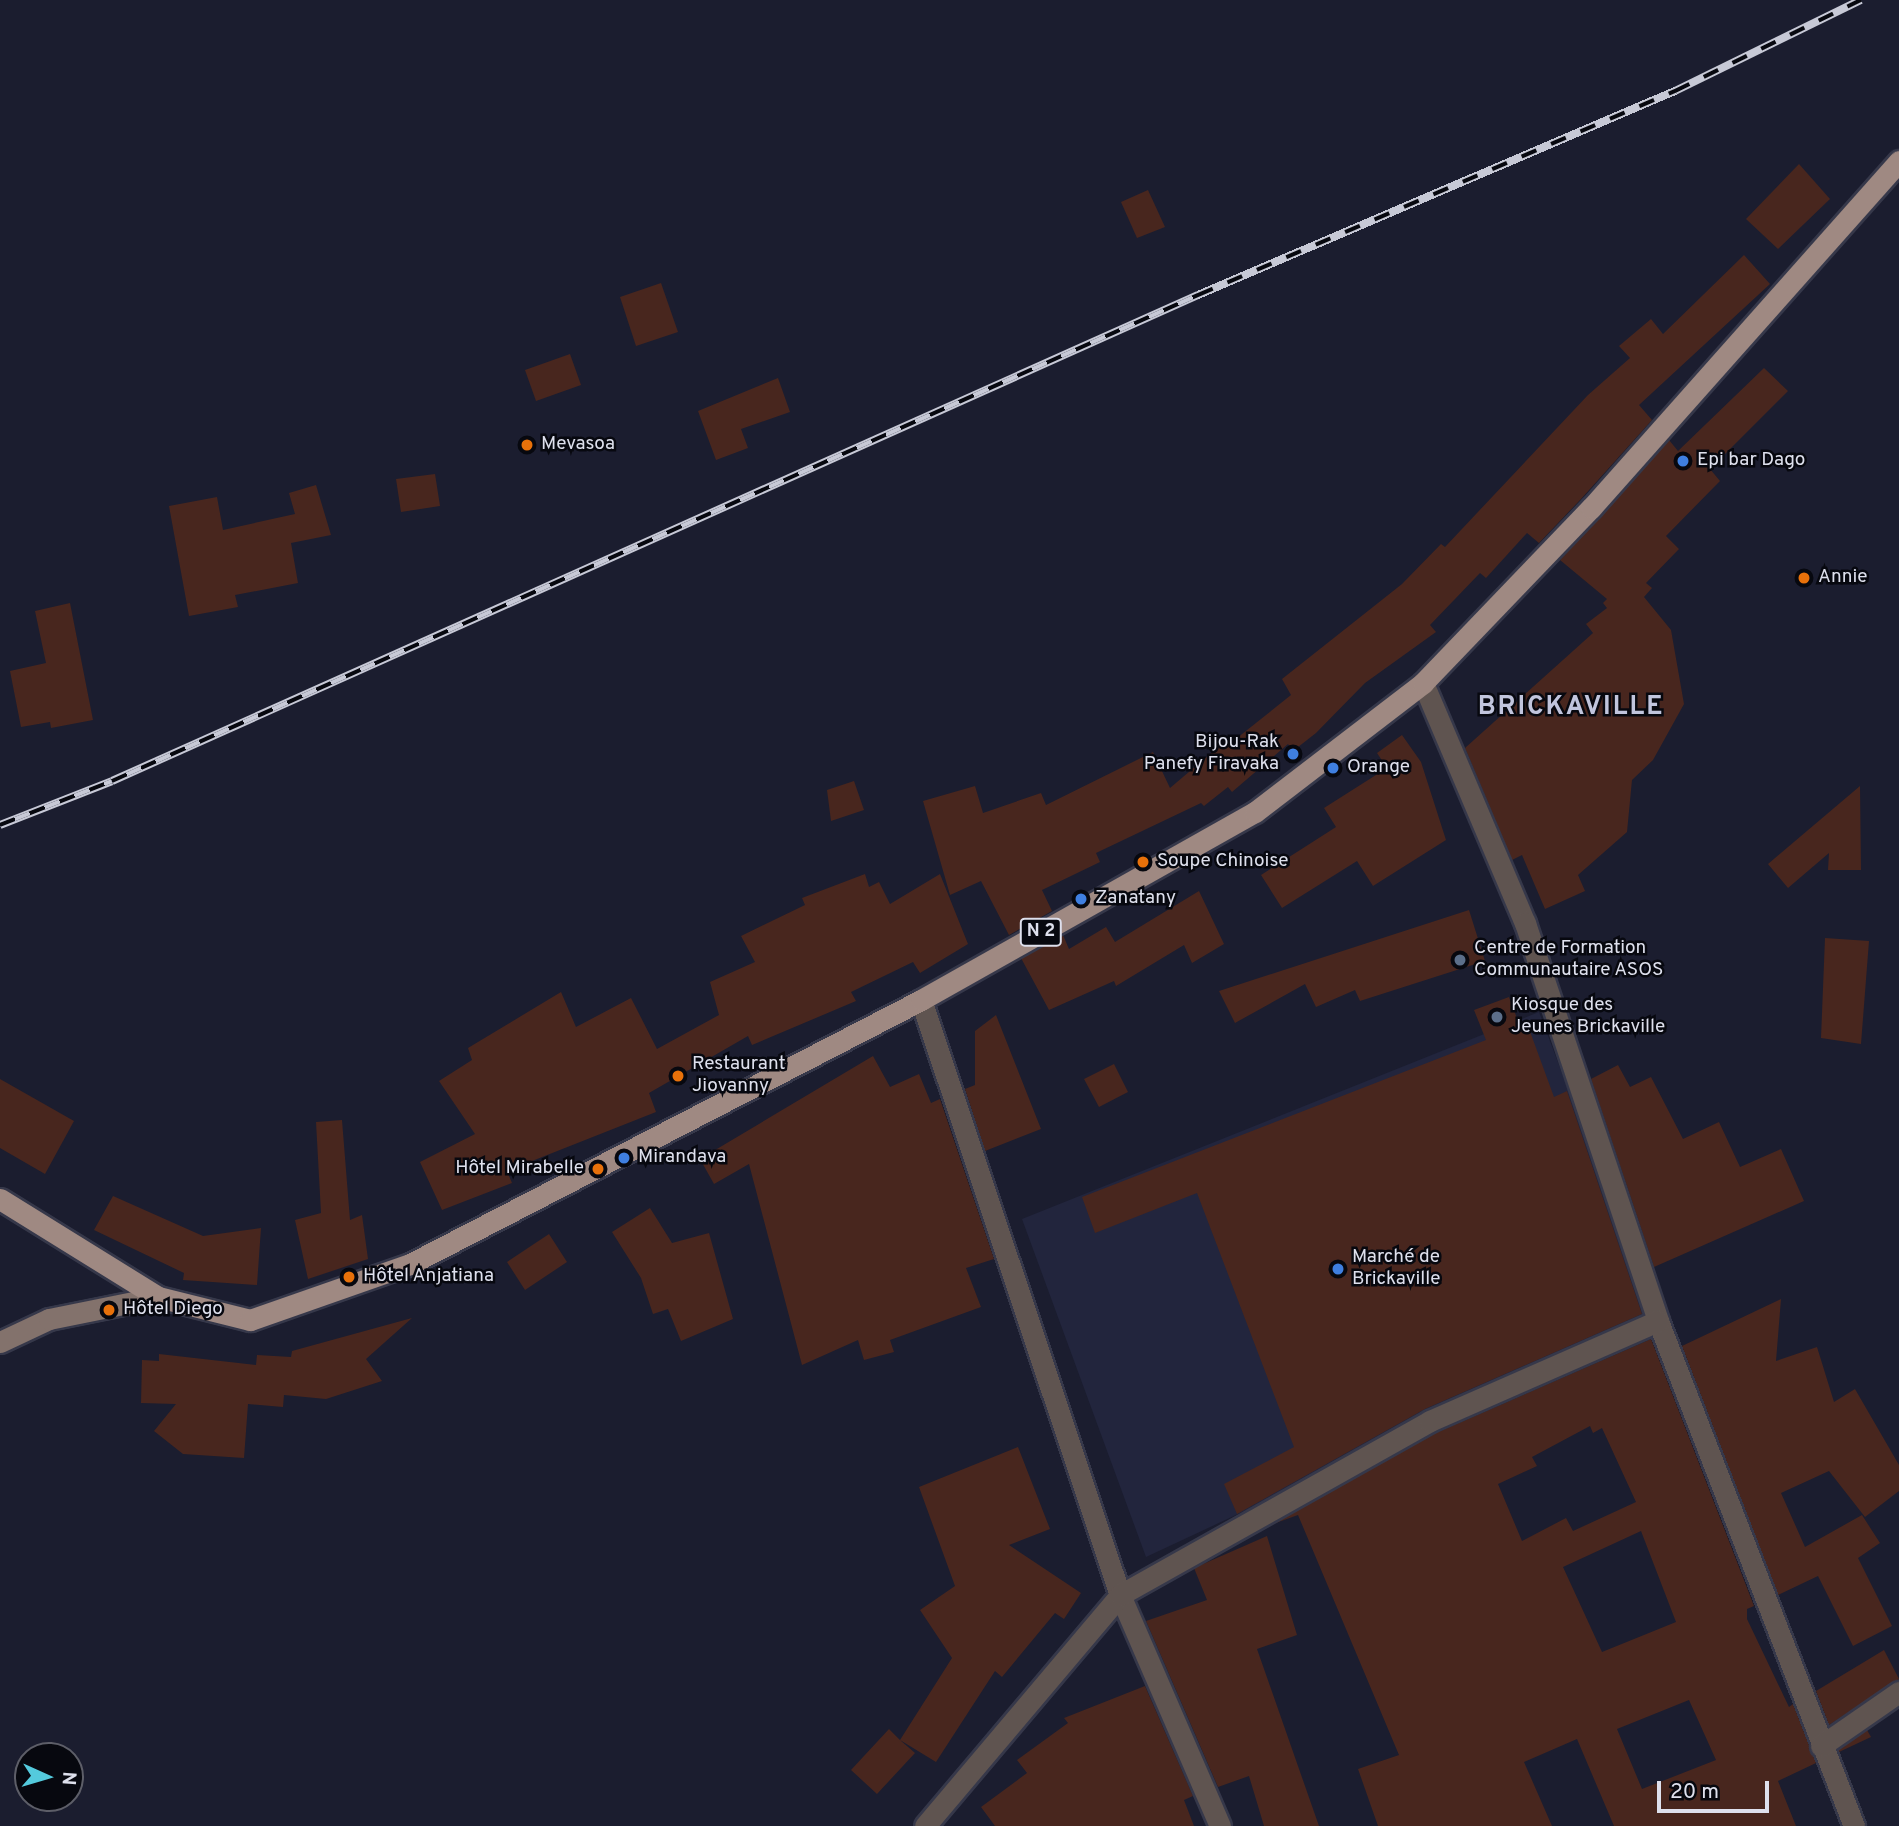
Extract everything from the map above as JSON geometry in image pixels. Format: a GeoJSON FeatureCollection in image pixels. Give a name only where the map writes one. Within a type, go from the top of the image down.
{"type":"FeatureCollection","features":[{"type":"Feature","properties":{"kind":"main road","name":"N 2"},"geometry":{"type":"LineString","coordinates":[[0,1199],[158,1297],[250,1320],[410,1264],[921,1000],[1255,812],[1423,683],[1591,508],[1899,161]]}},
{"type":"Feature","properties":{"kind":"street"},"geometry":{"type":"LineString","coordinates":[[1423,683],[1525,923],[1658,1321],[1854,1826]]}},
{"type":"Feature","properties":{"kind":"street"},"geometry":{"type":"LineString","coordinates":[[921,1000],[1120,1595],[1220,1826]]}},
{"type":"Feature","properties":{"kind":"street"},"geometry":{"type":"LineString","coordinates":[[0,1342],[49,1320],[158,1297]]}},
{"type":"Feature","properties":{"kind":"street"},"geometry":{"type":"LineString","coordinates":[[925,1826],[1120,1595],[1430,1421],[1658,1321]]}},
{"type":"Feature","properties":{"kind":"street"},"geometry":{"type":"LineString","coordinates":[[1821,1746],[1899,1692]]}},
{"type":"Feature","properties":{"kind":"shaded area","name":"Marché de Brickaville"},"geometry":{"type":"Polygon","coordinates":[[[1539,1012],[1655,1319],[1146,1557],[1022,1219],[1539,1012]]]}},
{"type":"Feature","properties":{"kind":"building"},"geometry":{"type":"Polygon","coordinates":[[[1799,164],[1830,199],[1778,249],[1746,219],[1799,164]]]}},
{"type":"Feature","properties":{"kind":"building"},"geometry":{"type":"Polygon","coordinates":[[[1148,190],[1165,227],[1137,238],[1121,202],[1148,190]]]}},
{"type":"Feature","properties":{"kind":"building"},"geometry":{"type":"Polygon","coordinates":[[[1744,255],[1770,284],[1639,405],[1652,420],[1539,543],[1527,533],[1486,578],[1480,573],[1430,625],[1436,632],[1365,683],[1316,733],[1293,751],[1288,744],[1232,792],[1228,787],[1204,806],[1201,803],[1096,853],[1100,862],[1042,890],[1052,911],[1009,935],[981,881],[950,895],[923,801],[975,786],[983,813],[1041,793],[1046,805],[1153,752],[1170,788],[1229,738],[1232,742],[1291,695],[1282,679],[1402,584],[1441,544],[1445,547],[1588,395],[1630,358],[1619,346],[1651,319],[1663,334],[1744,255]]]}},
{"type":"Feature","properties":{"kind":"building"},"geometry":{"type":"Polygon","coordinates":[[[661,283],[678,332],[636,346],[620,297],[661,283]]]}},
{"type":"Feature","properties":{"kind":"building"},"geometry":{"type":"Polygon","coordinates":[[[570,354],[581,385],[536,401],[525,370],[570,354]]]}},
{"type":"Feature","properties":{"kind":"building"},"geometry":{"type":"Polygon","coordinates":[[[1764,368],[1788,391],[1710,469],[1720,481],[1666,536],[1679,549],[1646,583],[1652,588],[1644,597],[1671,630],[1684,704],[1653,760],[1632,780],[1627,832],[1578,875],[1585,891],[1545,909],[1522,855],[1512,860],[1465,748],[1593,633],[1586,624],[1607,608],[1603,603],[1607,599],[1560,560],[1669,440],[1678,451],[1764,368]]]}},
{"type":"Feature","properties":{"kind":"building"},"geometry":{"type":"Polygon","coordinates":[[[778,378],[790,412],[741,429],[748,448],[716,460],[698,411],[778,378]]]}},
{"type":"Feature","properties":{"kind":"building"},"geometry":{"type":"Polygon","coordinates":[[[435,474],[440,506],[401,512],[396,479],[435,474]]]}},
{"type":"Feature","properties":{"kind":"building"},"geometry":{"type":"Polygon","coordinates":[[[316,485],[331,535],[291,543],[298,583],[235,595],[238,607],[189,616],[169,506],[217,497],[223,530],[295,514],[289,493],[316,485]]]}},
{"type":"Feature","properties":{"kind":"building"},"geometry":{"type":"Polygon","coordinates":[[[70,603],[93,720],[51,728],[50,722],[21,727],[10,671],[46,663],[35,611],[70,603]]]}},
{"type":"Feature","properties":{"kind":"building"},"geometry":{"type":"Polygon","coordinates":[[[1402,735],[1421,762],[1446,840],[1373,886],[1357,861],[1282,908],[1261,875],[1336,827],[1324,808],[1387,768],[1377,753],[1402,735]]]}},
{"type":"Feature","properties":{"kind":"building"},"geometry":{"type":"Polygon","coordinates":[[[854,781],[864,810],[831,821],[827,790],[854,781]]]}},
{"type":"Feature","properties":{"kind":"building"},"geometry":{"type":"Polygon","coordinates":[[[1860,786],[1861,870],[1828,870],[1829,853],[1788,888],[1768,864],[1860,786]]]}},
{"type":"Feature","properties":{"kind":"building"},"geometry":{"type":"Polygon","coordinates":[[[865,874],[869,887],[879,882],[890,904],[940,874],[968,944],[920,973],[913,962],[851,992],[856,1001],[752,1045],[748,1036],[649,1093],[656,1112],[507,1171],[512,1183],[442,1210],[420,1162],[475,1134],[439,1081],[472,1060],[468,1048],[561,992],[576,1027],[631,998],[657,1049],[719,1015],[710,982],[755,962],[741,936],[805,905],[802,898],[865,874]]]}},
{"type":"Feature","properties":{"kind":"building"},"geometry":{"type":"Polygon","coordinates":[[[1199,891],[1224,944],[1192,963],[1184,945],[1116,986],[1114,981],[1049,1010],[1021,958],[1063,935],[1069,949],[1106,927],[1115,942],[1199,891]]]}},
{"type":"Feature","properties":{"kind":"building"},"geometry":{"type":"Polygon","coordinates":[[[1469,910],[1485,961],[1360,1001],[1355,990],[1316,1007],[1305,984],[1235,1023],[1219,991],[1469,910]]]}},
{"type":"Feature","properties":{"kind":"building"},"geometry":{"type":"Polygon","coordinates":[[[1825,938],[1869,941],[1861,1044],[1821,1038],[1825,938]]]}},
{"type":"Feature","properties":{"kind":"building","name":"Marché de Brickaville"},"geometry":{"type":"Polygon","coordinates":[[[1509,997],[1521,1029],[1528,1026],[1554,1097],[1567,1091],[1642,1314],[1425,1409],[1237,1514],[1224,1484],[1294,1447],[1197,1193],[1095,1233],[1082,1197],[1486,1040],[1474,1010],[1509,997]]]}},
{"type":"Feature","properties":{"kind":"building"},"geometry":{"type":"Polygon","coordinates":[[[996,1015],[1041,1129],[985,1151],[965,1089],[975,1085],[975,1031],[996,1015]]]}},
{"type":"Feature","properties":{"kind":"building"},"geometry":{"type":"Polygon","coordinates":[[[873,1056],[890,1087],[919,1074],[931,1103],[940,1099],[994,1259],[966,1268],[981,1307],[890,1340],[894,1352],[864,1360],[858,1340],[802,1365],[749,1164],[714,1184],[700,1159],[873,1056]]]}},
{"type":"Feature","properties":{"kind":"building"},"geometry":{"type":"Polygon","coordinates":[[[1114,1064],[1128,1092],[1099,1107],[1084,1079],[1114,1064]]]}},
{"type":"Feature","properties":{"kind":"building"},"geometry":{"type":"Polygon","coordinates":[[[1618,1065],[1630,1087],[1651,1077],[1683,1139],[1719,1122],[1740,1167],[1781,1149],[1804,1201],[1654,1267],[1591,1079],[1618,1065]]]}},
{"type":"Feature","properties":{"kind":"building"},"geometry":{"type":"Polygon","coordinates":[[[0,1079],[74,1121],[45,1174],[0,1148],[0,1079]]]}},
{"type":"Feature","properties":{"kind":"building"},"geometry":{"type":"Polygon","coordinates":[[[342,1120],[350,1220],[362,1215],[368,1259],[308,1279],[295,1220],[321,1213],[316,1122],[342,1120]]]}},
{"type":"Feature","properties":{"kind":"building"},"geometry":{"type":"Polygon","coordinates":[[[113,1196],[203,1236],[261,1228],[257,1285],[183,1280],[184,1273],[94,1230],[113,1196]]]}},
{"type":"Feature","properties":{"kind":"building"},"geometry":{"type":"Polygon","coordinates":[[[650,1208],[672,1243],[709,1233],[733,1319],[681,1341],[668,1309],[653,1314],[641,1278],[612,1232],[650,1208]]]}},
{"type":"Feature","properties":{"kind":"building"},"geometry":{"type":"Polygon","coordinates":[[[549,1234],[567,1262],[525,1290],[507,1262],[549,1234]]]}},
{"type":"Feature","properties":{"kind":"building"},"geometry":{"type":"Polygon","coordinates":[[[1781,1299],[1776,1361],[1817,1347],[1834,1402],[1855,1389],[1899,1465],[1899,1491],[1865,1517],[1829,1471],[1781,1493],[1805,1547],[1862,1515],[1880,1543],[1858,1558],[1892,1626],[1853,1646],[1818,1576],[1778,1595],[1682,1346],[1781,1299]]]}},
{"type":"Feature","properties":{"kind":"building"},"geometry":{"type":"Polygon","coordinates":[[[412,1318],[366,1359],[382,1381],[326,1399],[284,1395],[283,1407],[248,1404],[244,1458],[183,1454],[154,1431],[176,1404],[141,1403],[142,1360],[159,1361],[159,1354],[256,1365],[257,1355],[291,1357],[292,1351],[412,1318]]]}},
{"type":"Feature","properties":{"kind":"building"},"geometry":{"type":"Polygon","coordinates":[[[1651,1339],[1754,1606],[1747,1609],[1747,1619],[1789,1707],[1793,1704],[1816,1763],[1778,1781],[1796,1826],[1614,1826],[1577,1739],[1524,1762],[1552,1826],[1378,1826],[1358,1769],[1399,1755],[1298,1515],[1273,1524],[1436,1433],[1651,1339]],[[1590,1426],[1532,1457],[1537,1466],[1498,1484],[1522,1541],[1566,1518],[1573,1531],[1636,1502],[1602,1428],[1593,1433],[1590,1426]],[[1641,1531],[1563,1567],[1602,1652],[1676,1622],[1641,1531]],[[1689,1700],[1617,1729],[1642,1789],[1716,1760],[1689,1700]]]}},
{"type":"Feature","properties":{"kind":"building"},"geometry":{"type":"Polygon","coordinates":[[[1018,1447],[1050,1529],[1009,1545],[1081,1593],[1064,1619],[1055,1613],[1002,1677],[995,1671],[936,1762],[900,1740],[952,1658],[920,1610],[955,1586],[919,1487],[1018,1447]]]}},
{"type":"Feature","properties":{"kind":"building"},"geometry":{"type":"Polygon","coordinates":[[[1267,1536],[1297,1635],[1257,1649],[1319,1826],[1264,1826],[1249,1776],[1218,1787],[1146,1621],[1207,1600],[1194,1568],[1267,1536]]]}},
{"type":"Feature","properties":{"kind":"building"},"geometry":{"type":"Polygon","coordinates":[[[1884,1650],[1899,1679],[1829,1725],[1816,1691],[1884,1650]]]}},
{"type":"Feature","properties":{"kind":"building"},"geometry":{"type":"Polygon","coordinates":[[[1145,1686],[1193,1796],[1184,1800],[1194,1826],[995,1826],[981,1807],[1027,1773],[1017,1760],[1068,1723],[1064,1718],[1145,1686]]]}},
{"type":"Feature","properties":{"kind":"building"},"geometry":{"type":"Polygon","coordinates":[[[889,1729],[915,1753],[877,1794],[851,1770],[889,1729]]]}},
{"type":"Feature","properties":{"kind":"building"},"geometry":{"type":"Polygon","coordinates":[[[1867,1730],[1871,1737],[1839,1752],[1839,1750],[1867,1730]]]}},
{"type":"Feature","properties":{"kind":"railway"},"geometry":{"type":"LineString","coordinates":[[0,825],[112,781],[1198,295],[1675,91],[1861,0]]}},
{"type":"Feature","properties":{"kind":"place","name":"Mevasoa"},"geometry":{"type":"Point","coordinates":[527,445]}},
{"type":"Feature","properties":{"kind":"place","name":"Epi bar Dago"},"geometry":{"type":"Point","coordinates":[1683,461]}},
{"type":"Feature","properties":{"kind":"place","name":"Annie"},"geometry":{"type":"Point","coordinates":[1804,578]}},
{"type":"Feature","properties":{"kind":"place","name":"Bijou-Rak Panefy Firavaka"},"geometry":{"type":"Point","coordinates":[1293,754]}},
{"type":"Feature","properties":{"kind":"place","name":"Orange"},"geometry":{"type":"Point","coordinates":[1333,768]}},
{"type":"Feature","properties":{"kind":"place","name":"Soupe Chinoise"},"geometry":{"type":"Point","coordinates":[1143,862]}},
{"type":"Feature","properties":{"kind":"place","name":"Zanatany"},"geometry":{"type":"Point","coordinates":[1081,899]}},
{"type":"Feature","properties":{"kind":"place","name":"Centre de Formation Communautaire ASOS"},"geometry":{"type":"Point","coordinates":[1460,960]}},
{"type":"Feature","properties":{"kind":"place","name":"Kiosque des Jeunes Brickaville"},"geometry":{"type":"Point","coordinates":[1497,1017]}},
{"type":"Feature","properties":{"kind":"place","name":"Restaurant Jiovanny"},"geometry":{"type":"Point","coordinates":[678,1076]}},
{"type":"Feature","properties":{"kind":"place","name":"Mirandava"},"geometry":{"type":"Point","coordinates":[624,1158]}},
{"type":"Feature","properties":{"kind":"place","name":"Hôtel Mirabelle"},"geometry":{"type":"Point","coordinates":[598,1169]}},
{"type":"Feature","properties":{"kind":"place","name":"Marché de Brickaville"},"geometry":{"type":"Point","coordinates":[1338,1269]}},
{"type":"Feature","properties":{"kind":"place","name":"Hôtel Anjatiana"},"geometry":{"type":"Point","coordinates":[349,1277]}},
{"type":"Feature","properties":{"kind":"place","name":"Hôtel Diego"},"geometry":{"type":"Point","coordinates":[109,1310]}},
{"type":"Feature","properties":{"kind":"district","name":"BRICKAVILLE"},"geometry":{"type":"Point","coordinates":[1571,708]}}]}
